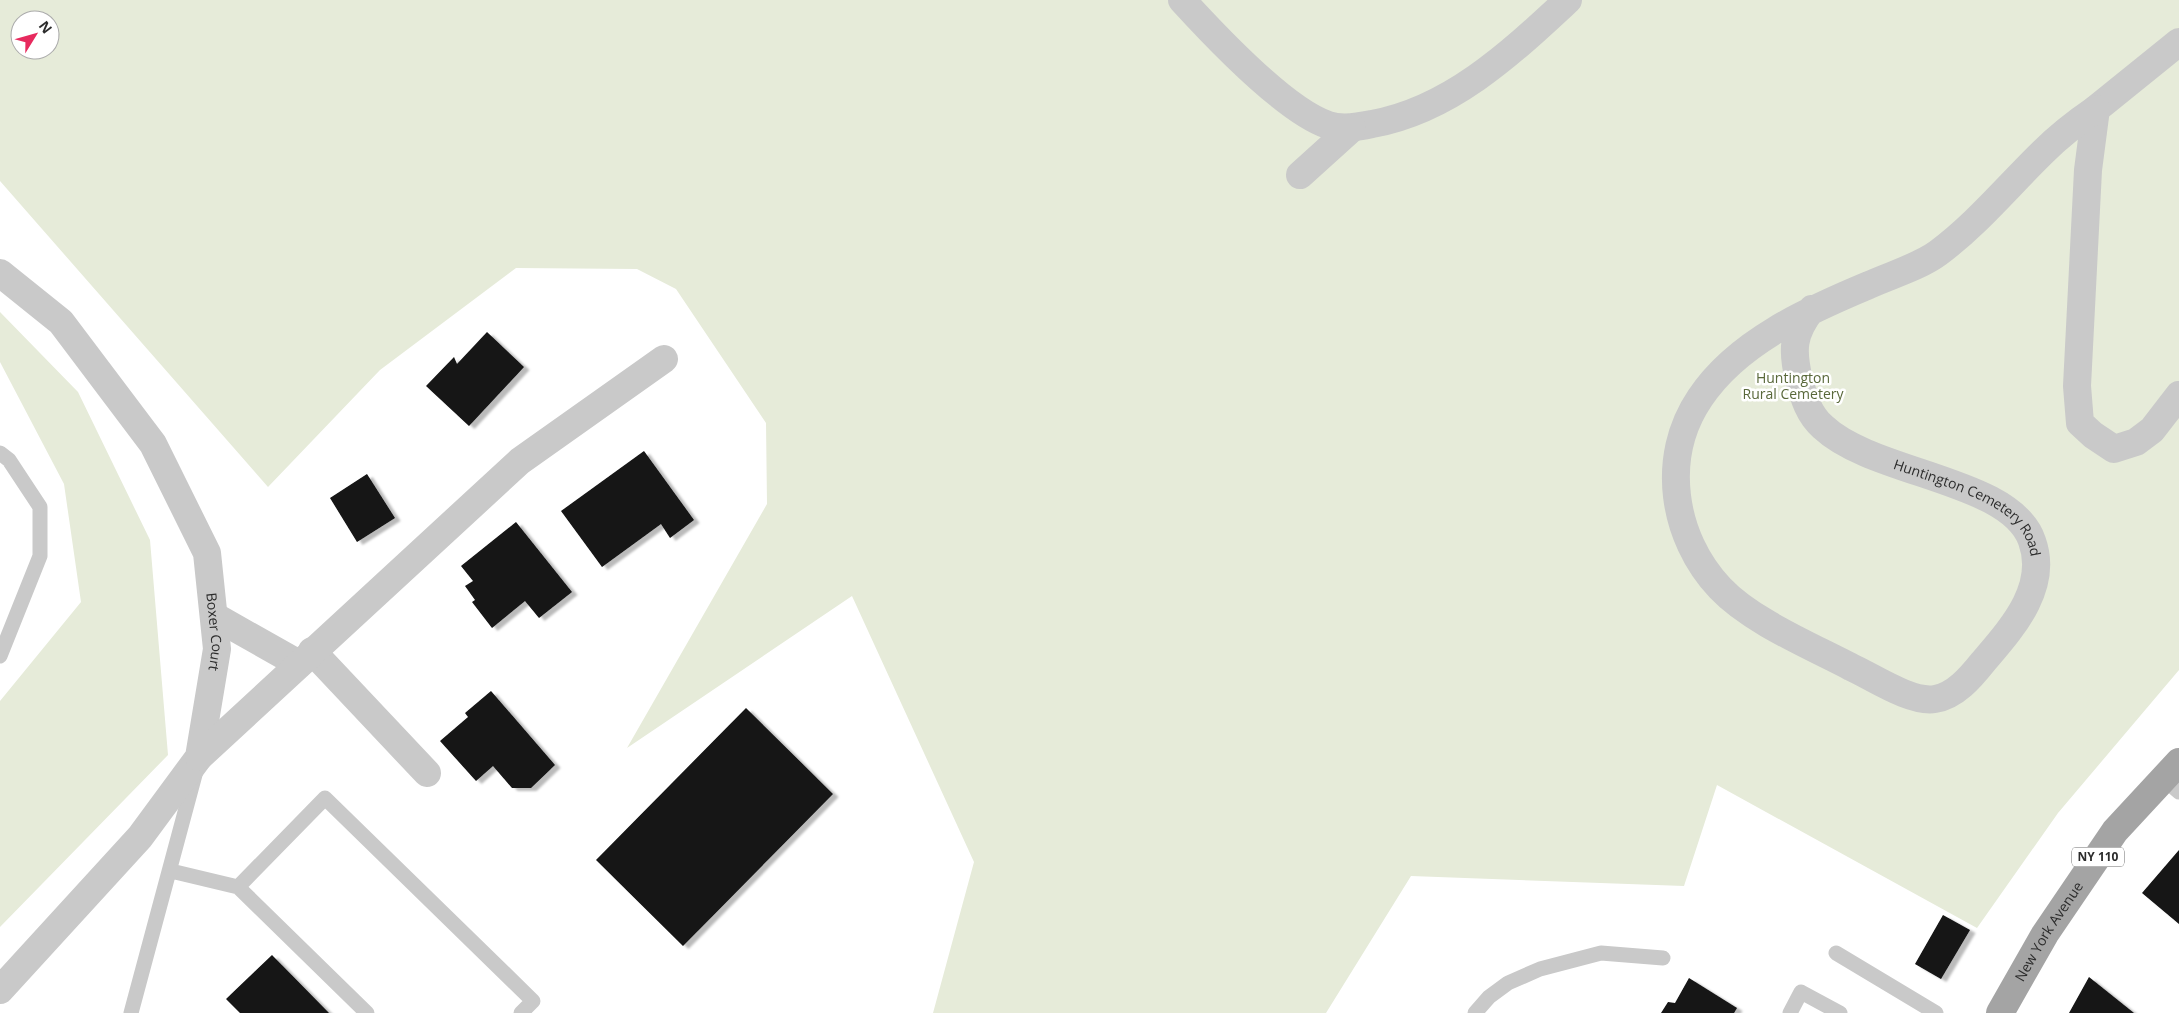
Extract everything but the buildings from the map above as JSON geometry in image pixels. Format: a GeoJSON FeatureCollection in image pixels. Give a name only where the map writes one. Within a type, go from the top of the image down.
{"type":"FeatureCollection","features":[{"type":"Feature","properties":{"kind":"main road","name":"New York Avenue"},"geometry":{"type":"LineString","coordinates":[[2000,1013],[2045,934],[2115,831],[2174,778]]}},
{"type":"Feature","properties":{"kind":"street"},"geometry":{"type":"LineString","coordinates":[[1182,0],[1251,68],[1302,113],[1329,125],[1352,128],[1382,122],[1418,110],[1449,96],[1515,48],[1568,0]]}},
{"type":"Feature","properties":{"kind":"street","name":"Huntington Cemetery Road"},"geometry":{"type":"LineString","coordinates":[[1812,310],[1800,324],[1795,340],[1794,361],[1802,394],[1820,425],[1836,439],[1854,449],[1899,468],[1994,501],[2020,520],[2031,536],[2036,566],[2028,604],[1982,664],[1955,691],[1942,698],[1930,700],[1896,689],[1764,621],[1722,590],[1704,567],[1689,542],[1676,496],[1676,471],[1685,423],[1698,400],[1731,361],[1812,310],[1934,256],[1983,214],[2043,151],[2068,129],[2096,109],[2179,42]]}},
{"type":"Feature","properties":{"kind":"street"},"geometry":{"type":"LineString","coordinates":[[2096,109],[2088,170],[2077,386],[2080,423],[2093,435],[2114,449],[2136,442],[2152,430],[2179,395]]}},
{"type":"Feature","properties":{"kind":"street"},"geometry":{"type":"LineString","coordinates":[[1300,175],[1352,128]]}},
{"type":"Feature","properties":{"kind":"street","name":"Boxer Court"},"geometry":{"type":"LineString","coordinates":[[0,274],[61,322],[153,444],[207,553],[217,649],[200,758],[140,837],[0,990]]}},
{"type":"Feature","properties":{"kind":"street"},"geometry":{"type":"LineString","coordinates":[[200,758],[520,461],[664,359]]}},
{"type":"Feature","properties":{"kind":"street"},"geometry":{"type":"LineString","coordinates":[[214,616],[306,658],[427,773]]}},
{"type":"Feature","properties":{"kind":"lane"},"geometry":{"type":"LineString","coordinates":[[0,452],[9,460],[40,507],[40,556],[0,656]]}},
{"type":"Feature","properties":{"kind":"lane"},"geometry":{"type":"LineString","coordinates":[[131,1013],[171,871],[200,758]]}},
{"type":"Feature","properties":{"kind":"lane"},"geometry":{"type":"LineString","coordinates":[[238,887],[325,798],[533,1001],[521,1013]]}},
{"type":"Feature","properties":{"kind":"lane"},"geometry":{"type":"LineString","coordinates":[[171,871],[238,887],[367,1013]]}},
{"type":"Feature","properties":{"kind":"lane"},"geometry":{"type":"LineString","coordinates":[[1475,1013],[1489,997],[1508,983],[1540,969],[1601,953],[1663,958]]}},
{"type":"Feature","properties":{"kind":"lane"},"geometry":{"type":"LineString","coordinates":[[1836,953],[1936,1013]]}},
{"type":"Feature","properties":{"kind":"lane"},"geometry":{"type":"LineString","coordinates":[[1790,1013],[1801,992],[1840,1013]]}},
{"type":"Feature","properties":{"kind":"green space","name":"Huntington Rural Cemetery"},"geometry":{"type":"Polygon","coordinates":[[[0,0],[2179,0],[2179,670],[2058,813],[1977,928],[1717,785],[1684,886],[1411,876],[1326,1013],[933,1013],[974,862],[852,596],[627,748],[767,504],[766,423],[676,289],[637,269],[516,268],[380,370],[268,487],[0,181],[0,0]]]}},
{"type":"Feature","properties":{"kind":"green space"},"geometry":{"type":"Polygon","coordinates":[[[0,312],[78,392],[150,540],[168,755],[0,927],[0,701],[81,602],[64,484],[0,362],[0,312]]]}}]}
